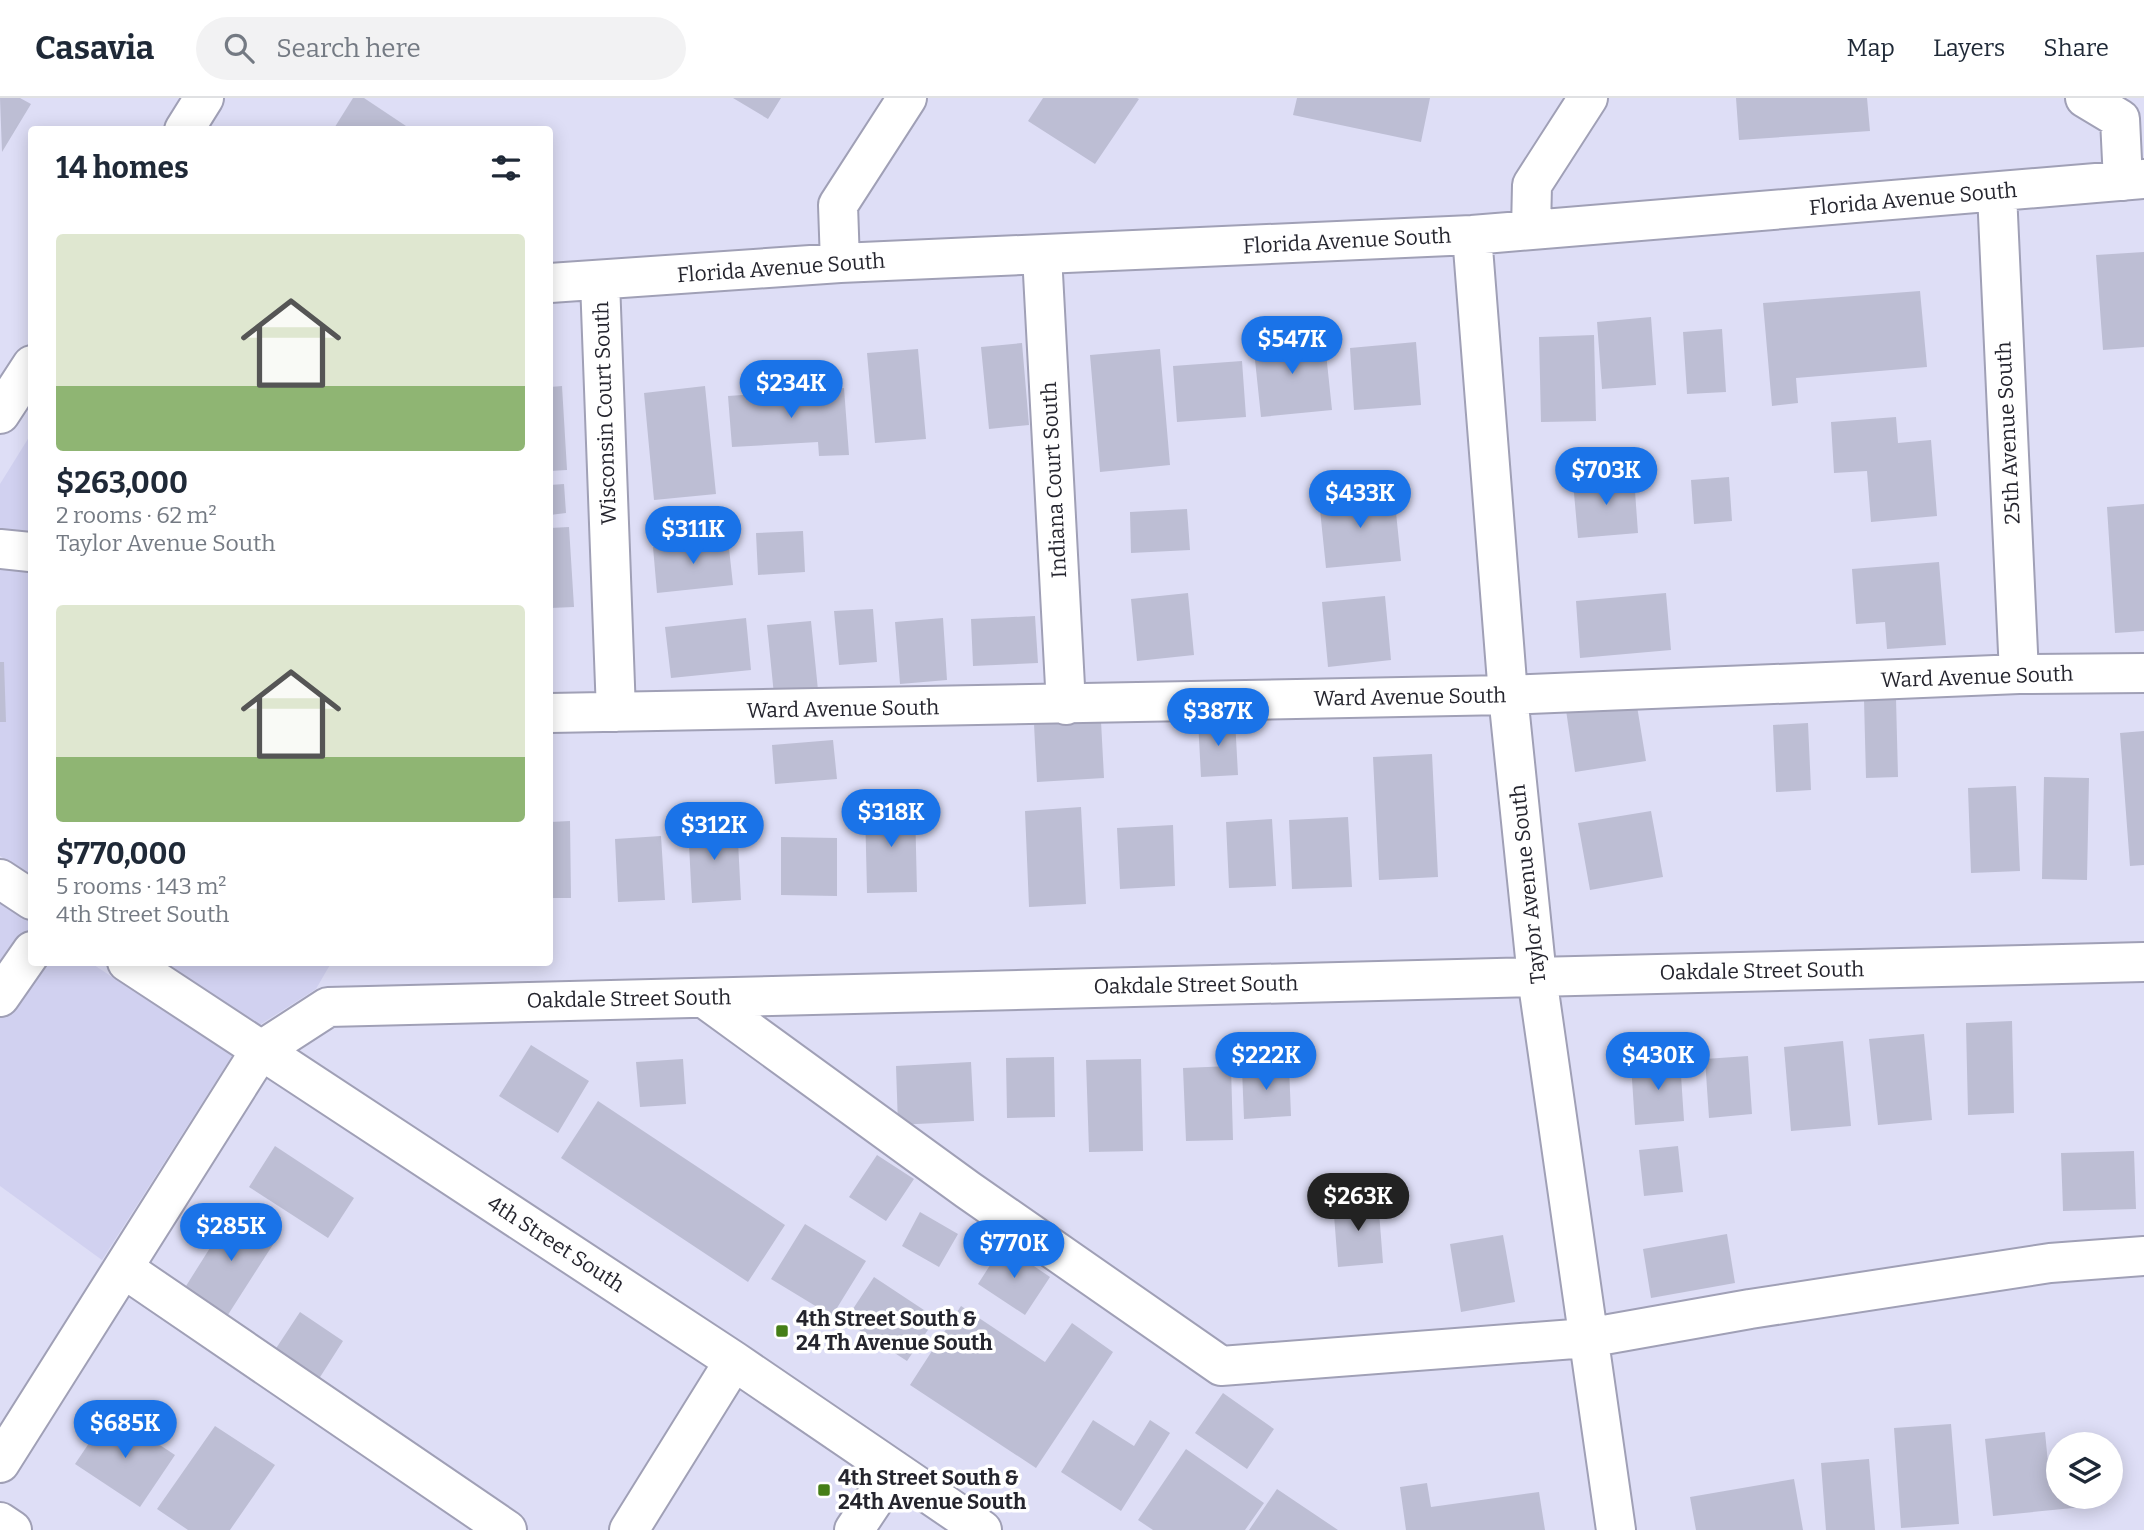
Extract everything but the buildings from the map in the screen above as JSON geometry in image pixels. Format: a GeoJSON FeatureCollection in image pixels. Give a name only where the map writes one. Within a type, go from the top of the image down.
{"type":"FeatureCollection","features":[{"type":"Feature","properties":{"kind":"street"},"geometry":{"type":"LineString","coordinates":[[186,126],[204,98]]}},
{"type":"Feature","properties":{"kind":"street"},"geometry":{"type":"LineString","coordinates":[[840,263],[838,205],[907,98]]}},
{"type":"Feature","properties":{"kind":"street"},"geometry":{"type":"LineString","coordinates":[[1531,230],[1532,186],[1588,98]]}},
{"type":"Feature","properties":{"kind":"street"},"geometry":{"type":"LineString","coordinates":[[2085,98],[2120,119],[2134,180]]}},
{"type":"Feature","properties":{"kind":"street","name":"Florida Avenue South"},"geometry":{"type":"LineString","coordinates":[[553,283],[840,263],[1472,235],[2134,180]]}},
{"type":"Feature","properties":{"kind":"street","name":"25th Avenue South"},"geometry":{"type":"LineString","coordinates":[[1997,193],[2019,674]]}},
{"type":"Feature","properties":{"kind":"street","name":"Taylor Avenue South"},"geometry":{"type":"LineString","coordinates":[[1472,235],[1508,695],[1537,977],[1616,1530]]}},
{"type":"Feature","properties":{"kind":"street","name":"Indiana Court South"},"geometry":{"type":"LineString","coordinates":[[1042,255],[1066,705]]}},
{"type":"Feature","properties":{"kind":"street","name":"Wisconsin Court South"},"geometry":{"type":"LineString","coordinates":[[600,281],[616,712]]}},
{"type":"Feature","properties":{"kind":"street"},"geometry":{"type":"LineString","coordinates":[[0,415],[28,371]]}},
{"type":"Feature","properties":{"kind":"street","name":"Ward Avenue South"},"geometry":{"type":"LineString","coordinates":[[553,713],[1508,695],[2019,674],[2144,673]]}},
{"type":"Feature","properties":{"kind":"street"},"geometry":{"type":"LineString","coordinates":[[0,997],[28,957]]}},
{"type":"Feature","properties":{"kind":"street","name":"Oakdale Street South"},"geometry":{"type":"LineString","coordinates":[[260,1051],[328,1007],[2144,962]]}},
{"type":"Feature","properties":{"kind":"street","name":"4th Street South"},"geometry":{"type":"LineString","coordinates":[[133,966],[734,1361],[982,1530]]}},
{"type":"Feature","properties":{"kind":"street"},"geometry":{"type":"LineString","coordinates":[[704,998],[968,1190],[1221,1366],[1587,1338],[1750,1309],[2026,1267],[2144,1256]]}},
{"type":"Feature","properties":{"kind":"street"},"geometry":{"type":"LineString","coordinates":[[0,1463],[260,1051]]}},
{"type":"Feature","properties":{"kind":"street"},"geometry":{"type":"LineString","coordinates":[[123,1268],[507,1530]]}},
{"type":"Feature","properties":{"kind":"street"},"geometry":{"type":"LineString","coordinates":[[629,1530],[734,1361]]}},
{"type":"Feature","properties":{"kind":"street"},"geometry":{"type":"LineString","coordinates":[[854,1530],[894,1470]]}},
{"type":"Feature","properties":{"kind":"street"},"geometry":{"type":"LineString","coordinates":[[0,1522],[12,1530]]}},
{"type":"Feature","properties":{"kind":"shaded area"},"geometry":{"type":"Polygon","coordinates":[[[28,439],[28,875],[0,856],[0,484],[28,439]]]}},
{"type":"Feature","properties":{"kind":"shaded area"},"geometry":{"type":"Polygon","coordinates":[[[0,903],[28,921],[28,966],[96,966],[232,1056],[102,1260],[0,1186],[0,903]]]}},
{"type":"Feature","properties":{"kind":"shaded area"},"geometry":{"type":"Polygon","coordinates":[[[167,966],[329,966],[316,989],[258,1026],[167,966]]]}},
{"type":"Feature","properties":{"kind":"place","name":"4th Street South & 24 Th Avenue South"},"geometry":{"type":"Point","coordinates":[782,1331]}},
{"type":"Feature","properties":{"kind":"place","name":"4th Street South & 24th Avenue South"},"geometry":{"type":"Point","coordinates":[824,1490]}}]}
